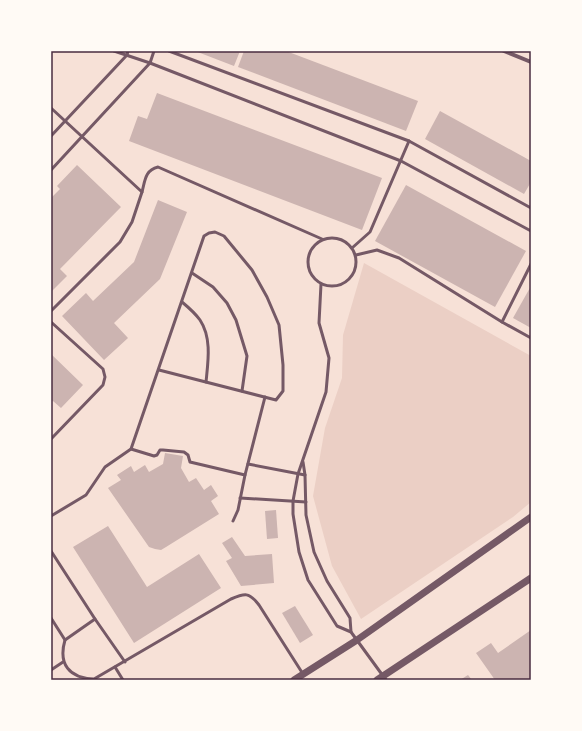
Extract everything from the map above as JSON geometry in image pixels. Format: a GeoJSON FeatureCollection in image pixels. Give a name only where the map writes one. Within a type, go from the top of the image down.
{"type":"FeatureCollection","features":[{"type":"Feature","properties":{"kind":"street"},"geometry":{"type":"LineString","coordinates":[[504,51],[531,62]]}},
{"type":"Feature","properties":{"kind":"street"},"geometry":{"type":"LineString","coordinates":[[294,680],[357,640],[531,517]]}},
{"type":"Feature","properties":{"kind":"street"},"geometry":{"type":"LineString","coordinates":[[382,679],[531,578]]}},
{"type":"Feature","properties":{"kind":"lane"},"geometry":{"type":"LineString","coordinates":[[114,51],[150,63],[401,160],[531,231]]}},
{"type":"Feature","properties":{"kind":"lane"},"geometry":{"type":"LineString","coordinates":[[51,136],[127,55],[128,51]]}},
{"type":"Feature","properties":{"kind":"lane"},"geometry":{"type":"LineString","coordinates":[[51,170],[150,63],[154,51]]}},
{"type":"Feature","properties":{"kind":"lane"},"geometry":{"type":"LineString","coordinates":[[169,51],[409,141],[531,208]]}},
{"type":"Feature","properties":{"kind":"lane"},"geometry":{"type":"LineString","coordinates":[[51,108],[142,192]]}},
{"type":"Feature","properties":{"kind":"lane"},"geometry":{"type":"LineString","coordinates":[[352,248],[369,234],[409,141]]}},
{"type":"Feature","properties":{"kind":"lane"},"geometry":{"type":"LineString","coordinates":[[51,310],[120,242],[132,222],[148,173],[152,169],[158,167],[322,239],[339,238],[346,242],[356,255],[356,267],[350,278],[337,286],[321,284],[314,279],[310,272],[308,257],[311,250],[322,239]]}},
{"type":"Feature","properties":{"kind":"lane"},"geometry":{"type":"LineString","coordinates":[[51,516],[86,495],[105,467],[131,449],[204,236],[209,232],[215,232],[224,236],[252,270],[267,297],[279,325],[283,365],[283,392],[276,400],[159,370]]}},
{"type":"Feature","properties":{"kind":"lane"},"geometry":{"type":"LineString","coordinates":[[356,255],[376,250],[399,258],[502,322],[531,338]]}},
{"type":"Feature","properties":{"kind":"lane"},"geometry":{"type":"LineString","coordinates":[[502,322],[531,264]]}},
{"type":"Feature","properties":{"kind":"lane"},"geometry":{"type":"LineString","coordinates":[[192,273],[213,286],[227,303],[236,320],[248,356],[242,392]]}},
{"type":"Feature","properties":{"kind":"lane"},"geometry":{"type":"LineString","coordinates":[[321,284],[319,323],[329,358],[326,392],[298,474],[293,501],[293,514],[299,552],[308,580],[337,626],[351,632],[382,679]]}},
{"type":"Feature","properties":{"kind":"lane"},"geometry":{"type":"LineString","coordinates":[[182,302],[200,320],[207,339],[208,359],[206,382]]}},
{"type":"Feature","properties":{"kind":"lane"},"geometry":{"type":"LineString","coordinates":[[51,322],[103,369],[105,377],[103,386],[51,439]]}},
{"type":"Feature","properties":{"kind":"lane"},"geometry":{"type":"LineString","coordinates":[[233,521],[238,510],[245,475],[266,397]]}},
{"type":"Feature","properties":{"kind":"lane"},"geometry":{"type":"LineString","coordinates":[[131,449],[154,456],[157,455],[160,450],[184,452],[188,455],[190,462],[245,475]]}},
{"type":"Feature","properties":{"kind":"lane"},"geometry":{"type":"LineString","coordinates":[[303,460],[306,515],[314,552],[327,581],[350,618],[351,632]]}},
{"type":"Feature","properties":{"kind":"lane"},"geometry":{"type":"LineString","coordinates":[[248,464],[305,475]]}},
{"type":"Feature","properties":{"kind":"lane"},"geometry":{"type":"LineString","coordinates":[[240,498],[306,502]]}},
{"type":"Feature","properties":{"kind":"lane"},"geometry":{"type":"LineString","coordinates":[[51,551],[125,662]]}},
{"type":"Feature","properties":{"kind":"lane"},"geometry":{"type":"LineString","coordinates":[[95,619],[65,640],[62,651],[63,662],[70,671],[82,678],[94,679],[240,595],[246,594],[253,598],[259,605],[303,674]]}},
{"type":"Feature","properties":{"kind":"lane"},"geometry":{"type":"LineString","coordinates":[[51,618],[65,640]]}},
{"type":"Feature","properties":{"kind":"lane"},"geometry":{"type":"LineString","coordinates":[[51,670],[63,662]]}},
{"type":"Feature","properties":{"kind":"lane"},"geometry":{"type":"LineString","coordinates":[[115,667],[123,680]]}},
{"type":"Feature","properties":{"kind":"shaded area"},"geometry":{"type":"Polygon","coordinates":[[[364,263],[531,356],[531,502],[513,517],[361,619],[332,566],[313,496],[325,428],[342,378],[343,335],[364,263]]]}},
{"type":"Feature","properties":{"kind":"building"},"geometry":{"type":"Polygon","coordinates":[[[195,51],[240,51],[234,66],[195,51]]]}},
{"type":"Feature","properties":{"kind":"building"},"geometry":{"type":"Polygon","coordinates":[[[244,51],[286,51],[418,101],[406,131],[238,67],[244,51]]]}},
{"type":"Feature","properties":{"kind":"building"},"geometry":{"type":"Polygon","coordinates":[[[157,93],[382,178],[362,230],[129,141],[138,116],[147,119],[157,93]]]}},
{"type":"Feature","properties":{"kind":"building"},"geometry":{"type":"Polygon","coordinates":[[[440,111],[531,161],[531,182],[524,194],[425,139],[440,111]]]}},
{"type":"Feature","properties":{"kind":"building"},"geometry":{"type":"Polygon","coordinates":[[[77,165],[121,207],[60,269],[67,276],[51,292],[51,198],[60,189],[57,186],[77,165]]]}},
{"type":"Feature","properties":{"kind":"building"},"geometry":{"type":"Polygon","coordinates":[[[406,185],[526,251],[495,307],[375,241],[406,185]]]}},
{"type":"Feature","properties":{"kind":"building"},"geometry":{"type":"Polygon","coordinates":[[[158,200],[187,212],[160,279],[114,323],[128,338],[104,360],[62,316],[86,293],[93,301],[134,262],[158,200]]]}},
{"type":"Feature","properties":{"kind":"building"},"geometry":{"type":"Polygon","coordinates":[[[531,286],[531,328],[513,318],[531,286]]]}},
{"type":"Feature","properties":{"kind":"building"},"geometry":{"type":"Polygon","coordinates":[[[51,354],[83,385],[61,408],[53,401],[51,402],[51,354]]]}},
{"type":"Feature","properties":{"kind":"building"},"geometry":{"type":"Polygon","coordinates":[[[165,453],[183,456],[181,468],[189,482],[196,478],[204,490],[211,485],[218,496],[211,501],[219,514],[161,550],[149,547],[108,488],[121,480],[117,475],[131,466],[134,472],[145,465],[149,472],[163,464],[165,453]]]}},
{"type":"Feature","properties":{"kind":"building"},"geometry":{"type":"Polygon","coordinates":[[[276,510],[278,538],[267,539],[265,511],[276,510]]]}},
{"type":"Feature","properties":{"kind":"building"},"geometry":{"type":"Polygon","coordinates":[[[108,526],[147,587],[199,554],[221,588],[134,643],[73,547],[108,526]]]}},
{"type":"Feature","properties":{"kind":"building"},"geometry":{"type":"Polygon","coordinates":[[[232,537],[245,556],[272,554],[274,583],[241,586],[226,561],[232,558],[222,543],[232,537]]]}},
{"type":"Feature","properties":{"kind":"building"},"geometry":{"type":"Polygon","coordinates":[[[295,606],[313,635],[300,643],[282,613],[295,606]]]}},
{"type":"Feature","properties":{"kind":"building"},"geometry":{"type":"Polygon","coordinates":[[[531,630],[531,680],[495,680],[476,653],[491,643],[498,653],[531,630]]]}},
{"type":"Feature","properties":{"kind":"building"},"geometry":{"type":"Polygon","coordinates":[[[468,675],[472,680],[460,680],[468,675]]]}}]}
